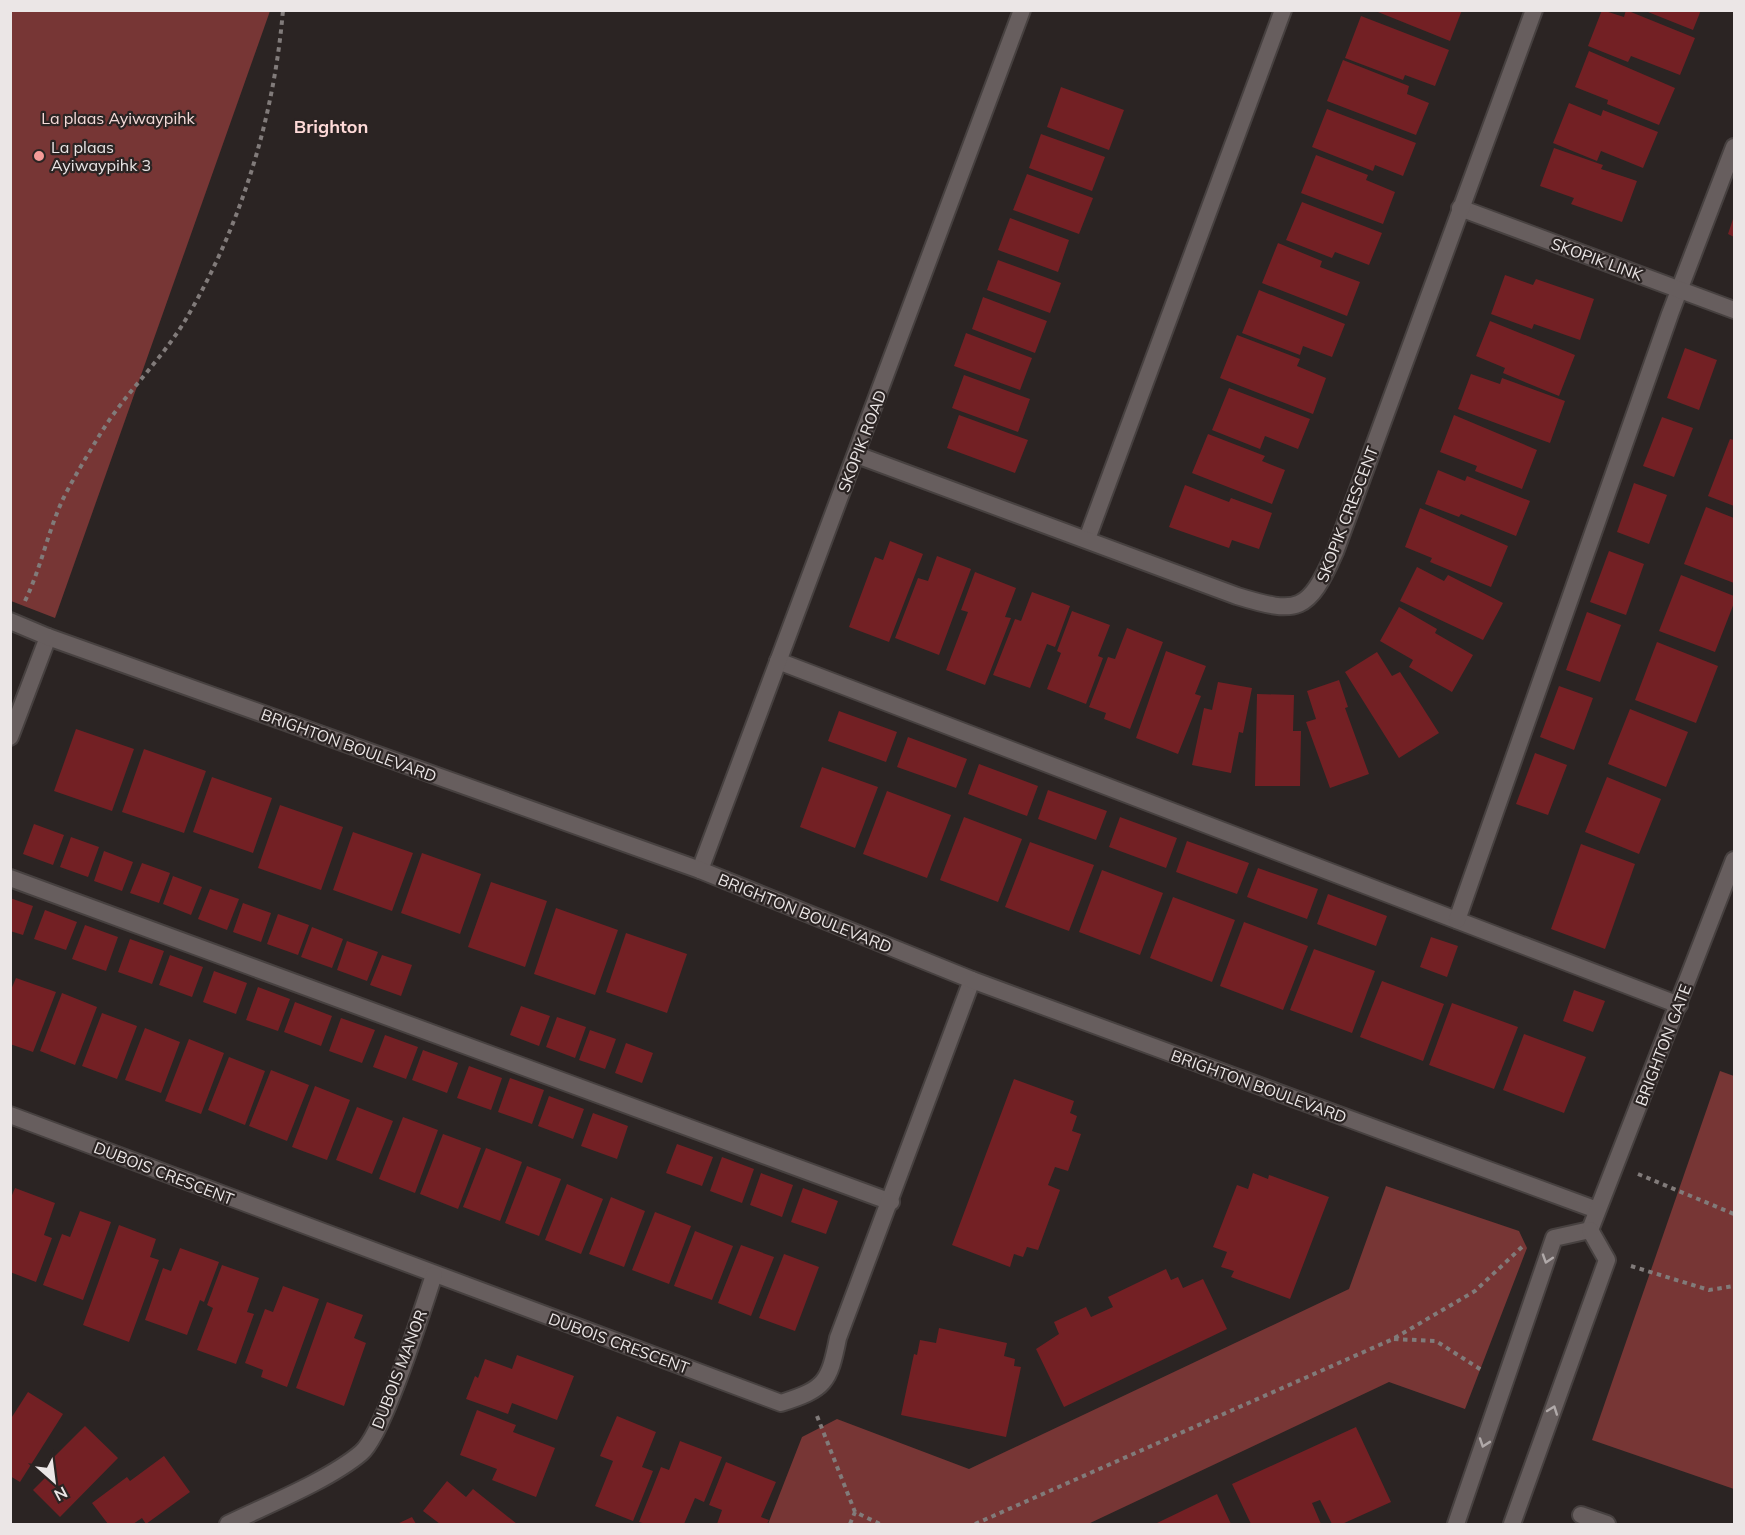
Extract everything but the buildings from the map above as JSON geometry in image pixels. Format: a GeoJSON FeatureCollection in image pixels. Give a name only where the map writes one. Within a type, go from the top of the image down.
{"type":"FeatureCollection","features":[{"type":"Feature","properties":{"kind":"street","name":"SKOPIK ROAD"},"geometry":{"type":"LineString","coordinates":[[700,870],[1022,10]]}},
{"type":"Feature","properties":{"kind":"street"},"geometry":{"type":"LineString","coordinates":[[1087,540],[1283,10]]}},
{"type":"Feature","properties":{"kind":"street","name":"SKOPIK CRESCENT"},"geometry":{"type":"LineString","coordinates":[[857,455],[1270,606],[1297,606],[1318,588],[1335,552],[1534,10]]}},
{"type":"Feature","properties":{"kind":"street"},"geometry":{"type":"LineString","coordinates":[[1458,920],[1679,289],[1734,147]]}},
{"type":"Feature","properties":{"kind":"street","name":"SKOPIK LINK"},"geometry":{"type":"LineString","coordinates":[[1460,208],[1734,310]]}},
{"type":"Feature","properties":{"kind":"street","name":"BRIGHTON BOULEVARD"},"geometry":{"type":"LineString","coordinates":[[13,622],[48,638],[700,870],[972,980],[1597,1210]]}},
{"type":"Feature","properties":{"kind":"street"},"geometry":{"type":"LineString","coordinates":[[10,737],[48,638]]}},
{"type":"Feature","properties":{"kind":"street"},"geometry":{"type":"LineString","coordinates":[[778,661],[1679,1005]]}},
{"type":"Feature","properties":{"kind":"street","name":"BRIGHTON GATE"},"geometry":{"type":"LineString","coordinates":[[1590,1230],[1734,860]]}},
{"type":"Feature","properties":{"kind":"street"},"geometry":{"type":"LineString","coordinates":[[10,878],[891,1202]]}},
{"type":"Feature","properties":{"kind":"street","name":"DUBOIS CRESCENT"},"geometry":{"type":"LineString","coordinates":[[10,1115],[781,1403],[808,1394],[831,1374],[838,1338],[891,1202],[972,980]]}},
{"type":"Feature","properties":{"kind":"street"},"geometry":{"type":"LineString","coordinates":[[1456,1524],[1554,1238],[1590,1230],[1607,1260],[1512,1524]]}},
{"type":"Feature","properties":{"kind":"street","name":"DUBOIS MANOR"},"geometry":{"type":"LineString","coordinates":[[228,1524],[341,1467],[363,1452],[379,1427],[434,1275]]}},
{"type":"Feature","properties":{"kind":"street"},"geometry":{"type":"LineString","coordinates":[[1581,1515],[1607,1524]]}},
{"type":"Feature","properties":{"kind":"path"},"geometry":{"type":"LineString","coordinates":[[13,622],[38,575],[62,500],[100,433],[186,320],[219,255],[245,192],[267,117],[280,54],[283,10]]}},
{"type":"Feature","properties":{"kind":"path"},"geometry":{"type":"LineString","coordinates":[[1617,1164],[1734,1214]]}},
{"type":"Feature","properties":{"kind":"path"},"geometry":{"type":"LineString","coordinates":[[975,1524],[1394,1339],[1474,1291],[1531,1238],[1554,1238]]}},
{"type":"Feature","properties":{"kind":"path"},"geometry":{"type":"LineString","coordinates":[[1607,1260],[1709,1290],[1734,1286]]}},
{"type":"Feature","properties":{"kind":"path"},"geometry":{"type":"LineString","coordinates":[[1394,1339],[1436,1341],[1490,1376]]}},
{"type":"Feature","properties":{"kind":"path"},"geometry":{"type":"LineString","coordinates":[[822,1429],[855,1512],[879,1524]]}},
{"type":"Feature","properties":{"kind":"path"},"geometry":{"type":"LineString","coordinates":[[850,1524],[855,1512]]}},
{"type":"Feature","properties":{"kind":"green space","name":"La plaas Ayiwaypihk"},"geometry":{"type":"Polygon","coordinates":[[[10,11],[270,11],[55,618],[11,601],[10,11]]]}},
{"type":"Feature","properties":{"kind":"green space"},"geometry":{"type":"Polygon","coordinates":[[[1720,1071],[1734,1076],[1734,1489],[1592,1440],[1720,1071]]]}},
{"type":"Feature","properties":{"kind":"green space"},"geometry":{"type":"Polygon","coordinates":[[[1386,1186],[1519,1231],[1527,1248],[1465,1409],[1389,1382],[1088,1524],[768,1524],[802,1437],[837,1419],[969,1469],[1349,1289],[1386,1186]]]}},
{"type":"Feature","properties":{"kind":"place","name":"La plaas Ayiwaypihk 3"},"geometry":{"type":"Point","coordinates":[39,156]}},
{"type":"Feature","properties":{"kind":"district","name":"Brighton"},"geometry":{"type":"Point","coordinates":[331,126]}}]}
